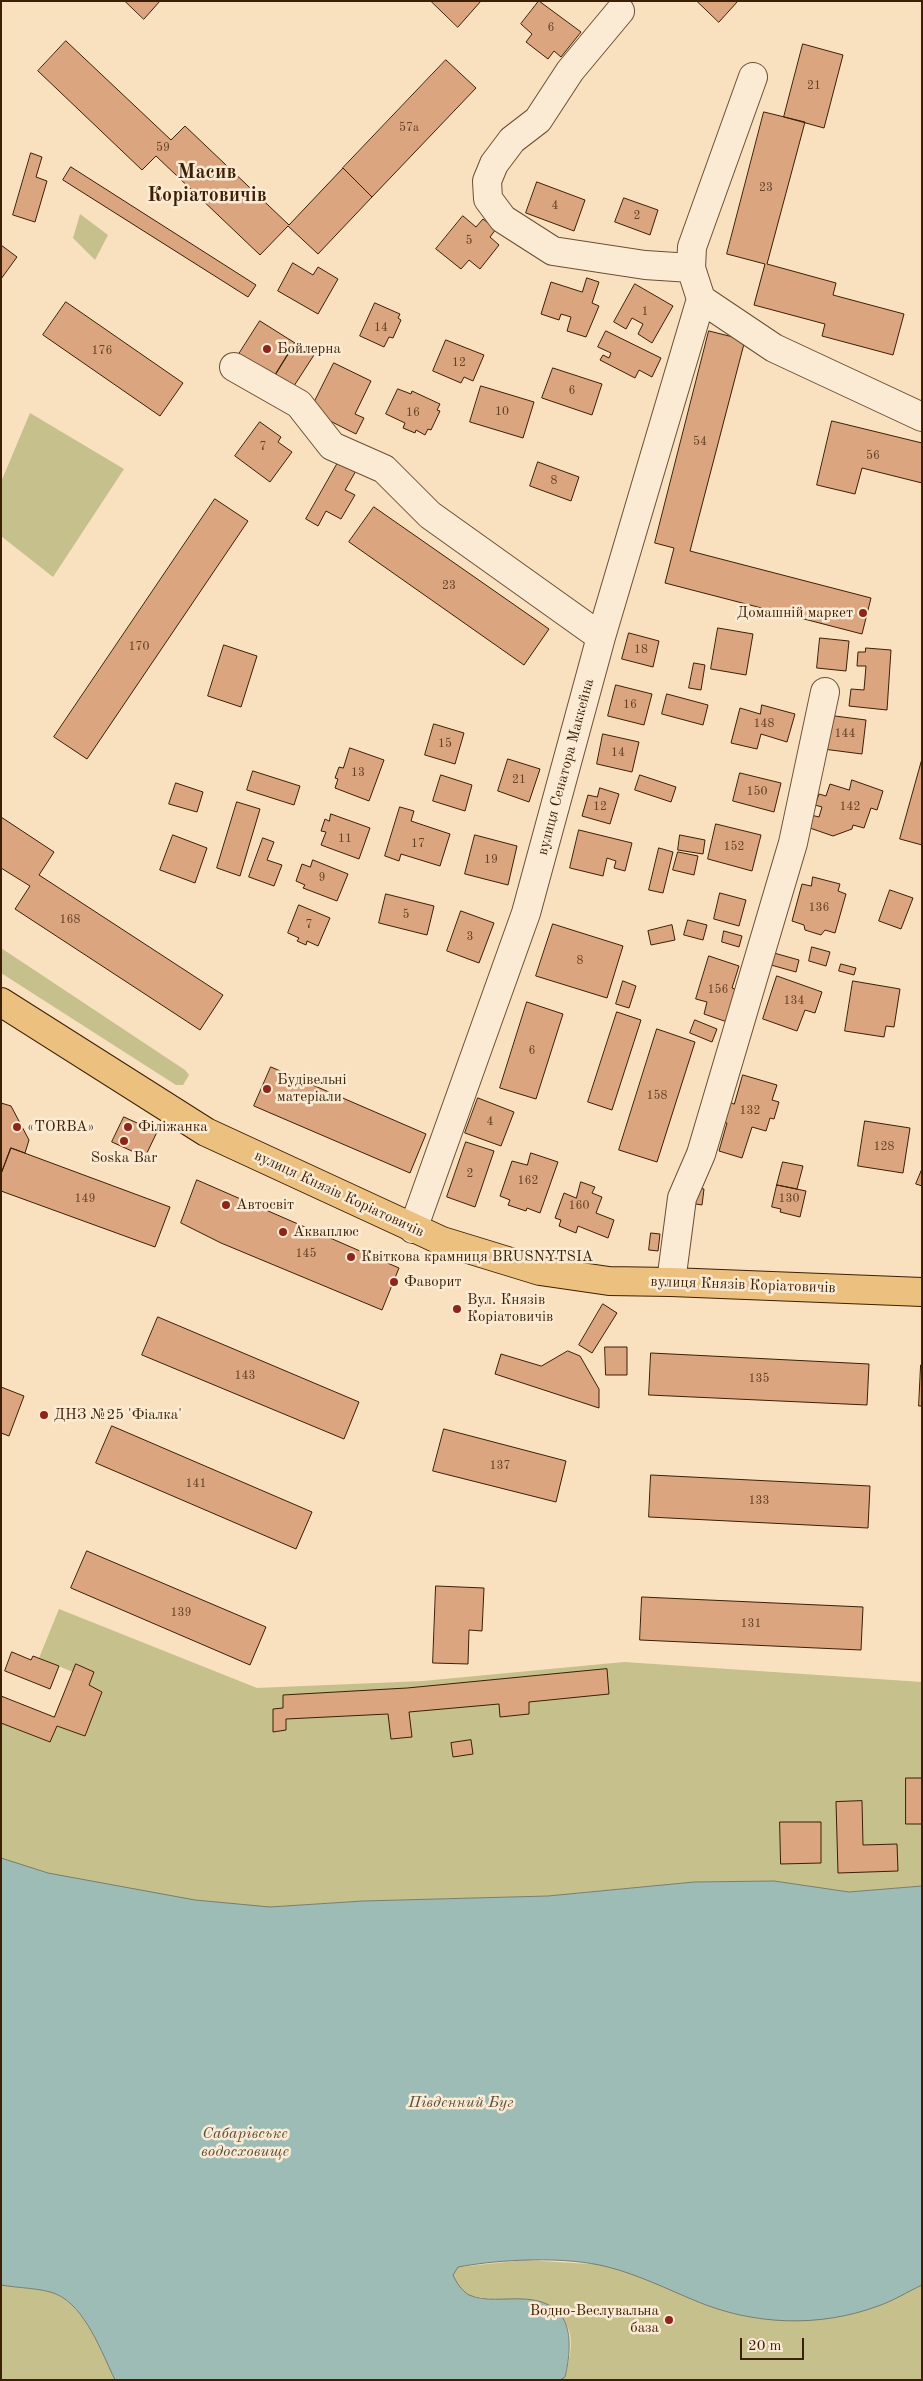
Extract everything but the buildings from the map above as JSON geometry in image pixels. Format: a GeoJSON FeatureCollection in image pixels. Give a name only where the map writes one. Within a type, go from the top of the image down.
{"type":"FeatureCollection","features":[{"type":"Feature","properties":{"kind":"main road","name":"вулиця Князів Коріатовичів"},"geometry":{"type":"LineString","coordinates":[[1,1002],[206,1132],[442,1241],[540,1271],[609,1281],[922,1292]]}},
{"type":"Feature","properties":{"kind":"street"},"geometry":{"type":"LineString","coordinates":[[620,11],[570,71],[538,120],[512,140],[494,164],[487,182],[488,198],[503,218],[553,251],[645,265],[691,268]]}},
{"type":"Feature","properties":{"kind":"street"},"geometry":{"type":"LineString","coordinates":[[753,77],[692,247],[691,268],[701,299],[774,348],[922,417]]}},
{"type":"Feature","properties":{"kind":"street","name":"вулиця Сенатора Маккейна"},"geometry":{"type":"LineString","coordinates":[[413,1229],[526,913],[601,637],[701,299]]}},
{"type":"Feature","properties":{"kind":"street"},"geometry":{"type":"LineString","coordinates":[[234,367],[299,404],[332,446],[384,469],[430,515],[601,637]]}},
{"type":"Feature","properties":{"kind":"street"},"geometry":{"type":"LineString","coordinates":[[671,1282],[682,1198],[701,1154],[791,852],[825,692]]}},
{"type":"Feature","properties":{"kind":"shaded area"},"geometry":{"type":"Polygon","coordinates":[[[80,214],[108,235],[95,260],[73,238],[80,214]]]}},
{"type":"Feature","properties":{"kind":"shaded area"},"geometry":{"type":"Polygon","coordinates":[[[30,413],[124,469],[53,577],[1,536],[1,482],[30,413]]]}},
{"type":"Feature","properties":{"kind":"shaded area"},"geometry":{"type":"Polygon","coordinates":[[[1,948],[185,1070],[189,1075],[183,1085],[176,1085],[1,973],[1,948]]]}},
{"type":"Feature","properties":{"kind":"shaded area"},"geometry":{"type":"Polygon","coordinates":[[[59,1609],[257,1688],[423,1681],[624,1662],[922,1682],[922,1886],[849,1892],[774,1881],[694,1882],[548,1896],[363,1901],[270,1907],[1,1897],[1,1723],[49,1742],[57,1726],[85,1736],[102,1692],[89,1685],[94,1672],[76,1664],[73,1672],[39,1658],[59,1609]]]}},
{"type":"Feature","properties":{"kind":"shaded area"},"geometry":{"type":"Polygon","coordinates":[[[922,2228],[922,2380],[560,2380],[565,2377],[569,2361],[570,2334],[558,2314],[538,2304],[526,2301],[491,2299],[89,2240],[458,2267],[525,2260],[591,2264],[922,2228]]]}},
{"type":"Feature","properties":{"kind":"shaded area"},"geometry":{"type":"Polygon","coordinates":[[[1,2285],[44,2290],[66,2300],[84,2319],[92,2331],[115,2380],[1,2380],[1,2285]]]}},
{"type":"Feature","properties":{"kind":"water","name":"Сабарівське водосховище"},"geometry":{"type":"Polygon","coordinates":[[[1,1858],[48,1873],[195,1900],[270,1907],[363,1901],[548,1896],[694,1882],[774,1881],[849,1892],[922,1886],[922,2285],[884,2304],[856,2313],[833,2318],[786,2321],[740,2315],[718,2309],[631,2274],[608,2267],[573,2261],[553,2260],[475,2264],[458,2267],[453,2275],[469,2295],[489,2299],[539,2301],[552,2307],[560,2314],[566,2324],[569,2336],[568,2363],[565,2377],[560,2380],[115,2380],[84,2319],[66,2300],[44,2290],[1,2285],[1,1858]]]}},
{"type":"Feature","properties":{"kind":"place","name":"Бойлерна"},"geometry":{"type":"Point","coordinates":[267,349]}},
{"type":"Feature","properties":{"kind":"place","name":"Домашній маркет"},"geometry":{"type":"Point","coordinates":[863,613]}},
{"type":"Feature","properties":{"kind":"place","name":"Будівельні матеріали"},"geometry":{"type":"Point","coordinates":[267,1089]}},
{"type":"Feature","properties":{"kind":"place","name":"«TORBA»"},"geometry":{"type":"Point","coordinates":[17,1127]}},
{"type":"Feature","properties":{"kind":"place","name":"Філіжанка"},"geometry":{"type":"Point","coordinates":[128,1127]}},
{"type":"Feature","properties":{"kind":"place","name":"Soska Bar"},"geometry":{"type":"Point","coordinates":[124,1141]}},
{"type":"Feature","properties":{"kind":"place","name":"Автосвіт"},"geometry":{"type":"Point","coordinates":[226,1205]}},
{"type":"Feature","properties":{"kind":"place","name":"Акваплюс"},"geometry":{"type":"Point","coordinates":[283,1232]}},
{"type":"Feature","properties":{"kind":"place","name":"Квіткова крамниця BRUSNYTSIA"},"geometry":{"type":"Point","coordinates":[351,1257]}},
{"type":"Feature","properties":{"kind":"place","name":"Фаворит"},"geometry":{"type":"Point","coordinates":[394,1282]}},
{"type":"Feature","properties":{"kind":"place","name":"Вул. Князів Коріатовичів"},"geometry":{"type":"Point","coordinates":[457,1309]}},
{"type":"Feature","properties":{"kind":"place","name":"ДНЗ №25 'Фіалка'"},"geometry":{"type":"Point","coordinates":[44,1415]}},
{"type":"Feature","properties":{"kind":"place","name":"Водно-Веслувальна база"},"geometry":{"type":"Point","coordinates":[669,2320]}},
{"type":"Feature","properties":{"kind":"district","name":"Масив Коріатовичів"},"geometry":{"type":"Point","coordinates":[207,184]}},
{"type":"Feature","properties":{"kind":"water label","name":"Південний Буг"},"geometry":{"type":"Point","coordinates":[461,2103]}}]}
